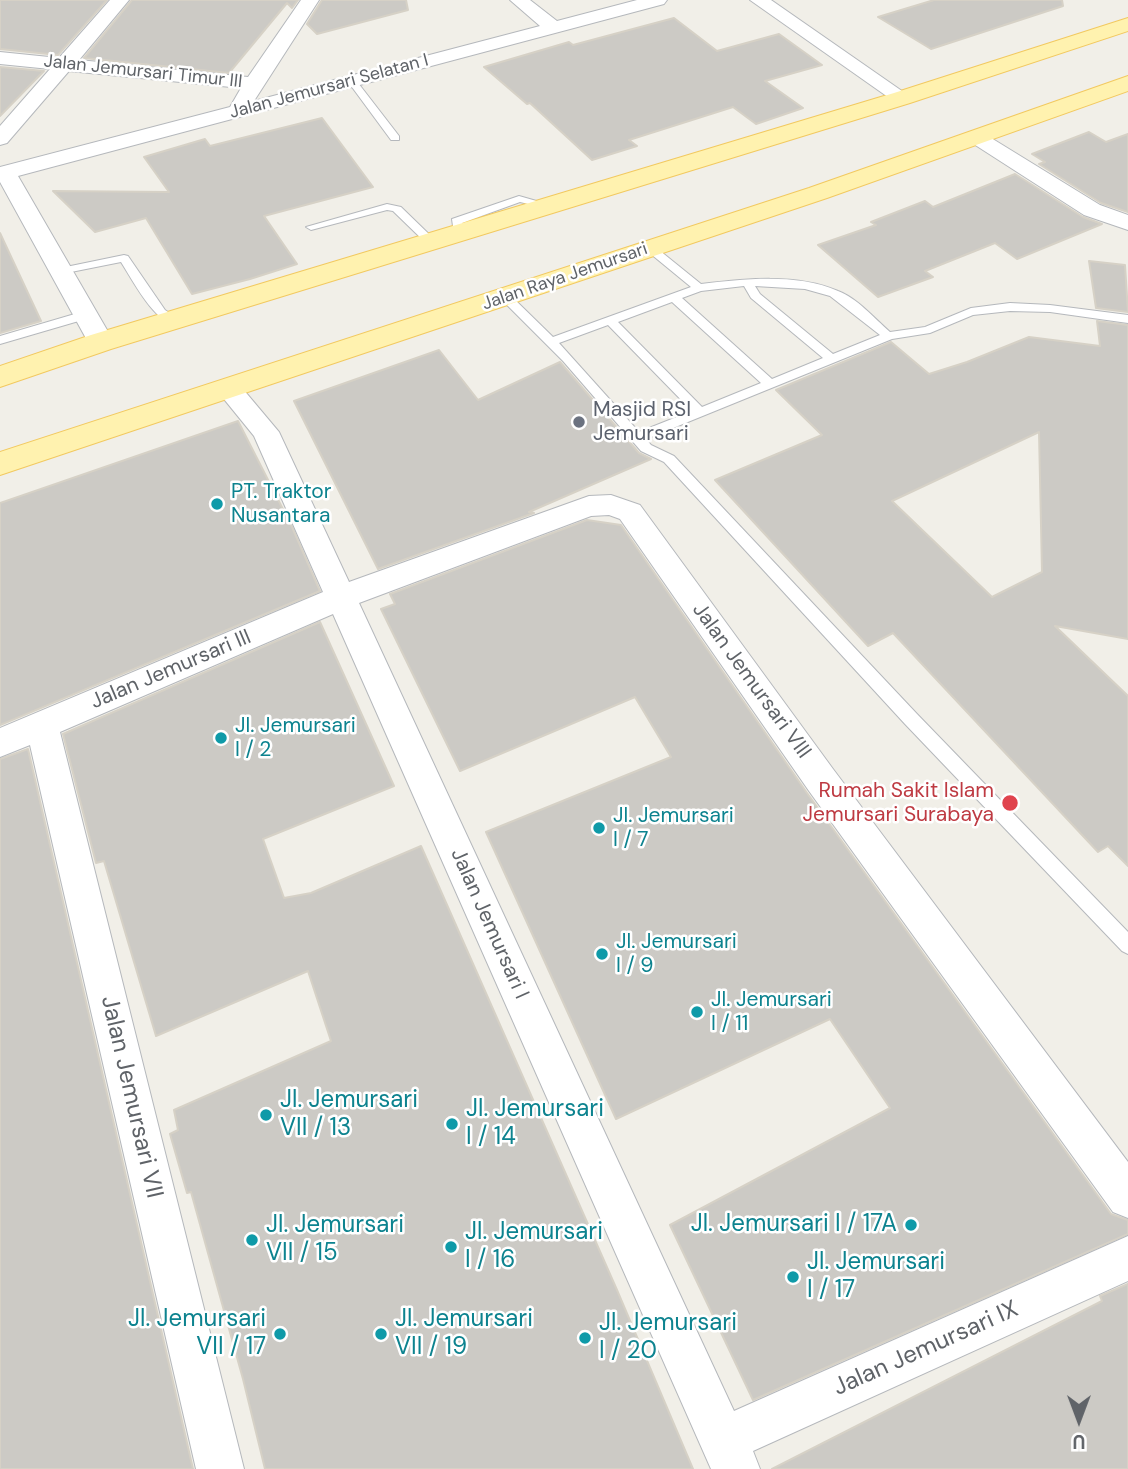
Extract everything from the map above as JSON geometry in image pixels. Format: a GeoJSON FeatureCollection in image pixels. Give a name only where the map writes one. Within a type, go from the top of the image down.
{"type":"FeatureCollection","features":[{"type":"Feature","properties":{"kind":"main road"},"geometry":{"type":"LineString","coordinates":[[0,377],[101,342],[902,98],[1128,24]]}},
{"type":"Feature","properties":{"kind":"main road","name":"Jalan Raya Jemursari"},"geometry":{"type":"LineString","coordinates":[[0,464],[818,193],[1128,83]]}},
{"type":"Feature","properties":{"kind":"street"},"geometry":{"type":"LineString","coordinates":[[0,139],[120,0]]}},
{"type":"Feature","properties":{"kind":"street"},"geometry":{"type":"LineString","coordinates":[[254,83],[310,0]]}},
{"type":"Feature","properties":{"kind":"street"},"geometry":{"type":"LineString","coordinates":[[519,0],[554,28]]}},
{"type":"Feature","properties":{"kind":"street","name":"Jalan Jemursari Selatan I"},"geometry":{"type":"LineString","coordinates":[[3,173],[658,0]]}},
{"type":"Feature","properties":{"kind":"street"},"geometry":{"type":"LineString","coordinates":[[759,0],[902,98]]}},
{"type":"Feature","properties":{"kind":"street","name":"Jalan Jemursari Timur III"},"geometry":{"type":"LineString","coordinates":[[0,58],[254,83],[238,111]]}},
{"type":"Feature","properties":{"kind":"street"},"geometry":{"type":"LineString","coordinates":[[976,137],[1093,210],[1128,223]]}},
{"type":"Feature","properties":{"kind":"street"},"geometry":{"type":"LineString","coordinates":[[3,173],[101,342]]}},
{"type":"Feature","properties":{"kind":"street","name":"Jalan Jemursari I"},"geometry":{"type":"LineString","coordinates":[[228,388],[266,432],[729,1455]]}},
{"type":"Feature","properties":{"kind":"street","name":"Jalan Jemursari VIII"},"geometry":{"type":"LineString","coordinates":[[341,597],[589,506],[611,505],[630,512],[821,780],[1128,1197]]}},
{"type":"Feature","properties":{"kind":"street","name":"Jalan Jemursari III"},"geometry":{"type":"LineString","coordinates":[[0,743],[341,597]]}},
{"type":"Feature","properties":{"kind":"street","name":"Jalan Jemursari VII"},"geometry":{"type":"LineString","coordinates":[[42,725],[220,1469]]}},
{"type":"Feature","properties":{"kind":"street","name":"Jalan Jemursari IX"},"geometry":{"type":"LineString","coordinates":[[729,1455],[1128,1258]]}},
{"type":"Feature","properties":{"kind":"lane"},"geometry":{"type":"LineString","coordinates":[[352,81],[395,138]]}},
{"type":"Feature","properties":{"kind":"lane"},"geometry":{"type":"LineString","coordinates":[[311,227],[387,207],[397,209],[430,242]]}},
{"type":"Feature","properties":{"kind":"lane"},"geometry":{"type":"LineString","coordinates":[[650,248],[699,288]]}},
{"type":"Feature","properties":{"kind":"lane"},"geometry":{"type":"LineString","coordinates":[[61,271],[124,258],[161,313],[173,321]]}},
{"type":"Feature","properties":{"kind":"lane"},"geometry":{"type":"LineString","coordinates":[[747,282],[755,296],[830,358]]}},
{"type":"Feature","properties":{"kind":"lane"},"geometry":{"type":"LineString","coordinates":[[551,342],[699,288],[747,282],[805,286],[834,293],[888,335]]}},
{"type":"Feature","properties":{"kind":"lane"},"geometry":{"type":"LineString","coordinates":[[505,297],[551,342],[646,448],[669,459],[911,719],[1128,945]]}},
{"type":"Feature","properties":{"kind":"lane"},"geometry":{"type":"LineString","coordinates":[[674,298],[770,384]]}},
{"type":"Feature","properties":{"kind":"lane"},"geometry":{"type":"LineString","coordinates":[[637,438],[888,335],[902,331],[928,331],[969,313],[1001,308],[1044,308],[1128,319]]}},
{"type":"Feature","properties":{"kind":"lane"},"geometry":{"type":"LineString","coordinates":[[0,340],[85,315]]}},
{"type":"Feature","properties":{"kind":"lane"},"geometry":{"type":"LineString","coordinates":[[610,321],[700,412]]}},
{"type":"Feature","properties":{"kind":"building"},"geometry":{"type":"Polygon","coordinates":[[[0,0],[107,0],[58,55],[0,49],[0,0]]]}},
{"type":"Feature","properties":{"kind":"building"},"geometry":{"type":"Polygon","coordinates":[[[132,0],[298,0],[292,8],[287,3],[229,73],[84,58],[132,0]]]}},
{"type":"Feature","properties":{"kind":"building"},"geometry":{"type":"Polygon","coordinates":[[[322,0],[406,0],[408,10],[317,34],[307,24],[322,0]]]}},
{"type":"Feature","properties":{"kind":"building"},"geometry":{"type":"Polygon","coordinates":[[[934,0],[1062,0],[1063,6],[931,49],[878,17],[934,0]]]}},
{"type":"Feature","properties":{"kind":"building"},"geometry":{"type":"Polygon","coordinates":[[[674,18],[717,51],[779,34],[822,65],[765,81],[803,108],[756,124],[733,107],[629,140],[637,146],[592,160],[530,103],[527,104],[484,67],[569,42],[573,45],[674,18]]]}},
{"type":"Feature","properties":{"kind":"building"},"geometry":{"type":"Polygon","coordinates":[[[0,67],[44,71],[0,116],[0,67]]]}},
{"type":"Feature","properties":{"kind":"building"},"geometry":{"type":"Polygon","coordinates":[[[322,118],[373,187],[264,216],[297,264],[250,279],[192,294],[146,218],[95,232],[53,191],[169,192],[144,157],[205,139],[210,146],[322,118]]]}},
{"type":"Feature","properties":{"kind":"building"},"geometry":{"type":"Polygon","coordinates":[[[1089,132],[1106,142],[1128,134],[1128,212],[1101,203],[1039,164],[1045,162],[1032,154],[1089,132]]]}},
{"type":"Feature","properties":{"kind":"building"},"geometry":{"type":"Polygon","coordinates":[[[1015,174],[1083,217],[1102,224],[1017,259],[995,243],[925,271],[933,277],[878,297],[818,245],[876,225],[871,222],[925,201],[933,207],[1015,174]]]}},
{"type":"Feature","properties":{"kind":"building"},"geometry":{"type":"Polygon","coordinates":[[[0,233],[41,321],[0,333],[0,233]]]}},
{"type":"Feature","properties":{"kind":"building"},"geometry":{"type":"Polygon","coordinates":[[[1089,261],[1125,265],[1128,312],[1096,308],[1089,261]]]}},
{"type":"Feature","properties":{"kind":"building"},"geometry":{"type":"Polygon","coordinates":[[[1097,321],[1128,325],[1128,639],[1055,626],[1128,696],[1128,866],[1108,846],[1098,852],[893,633],[868,646],[715,480],[822,435],[776,390],[891,342],[929,374],[1029,337],[1100,346],[1097,321]],[[1039,432],[892,501],[992,597],[1042,572],[1039,432]]]}},
{"type":"Feature","properties":{"kind":"building"},"geometry":{"type":"Polygon","coordinates":[[[439,350],[478,400],[560,362],[639,453],[651,459],[529,512],[534,513],[378,569],[294,401],[439,350]]]}},
{"type":"Feature","properties":{"kind":"building"},"geometry":{"type":"Polygon","coordinates":[[[238,421],[292,527],[320,591],[0,725],[0,503],[238,421]]]}},
{"type":"Feature","properties":{"kind":"building"},"geometry":{"type":"Polygon","coordinates":[[[587,520],[621,525],[807,793],[1111,1214],[1128,1220],[1128,1234],[753,1400],[670,1225],[890,1108],[830,1019],[616,1119],[486,832],[671,757],[635,697],[460,771],[381,609],[395,604],[390,594],[587,520]]]}},
{"type":"Feature","properties":{"kind":"building"},"geometry":{"type":"Polygon","coordinates":[[[320,622],[394,786],[263,839],[284,898],[311,893],[421,846],[693,1469],[265,1469],[191,1192],[187,1193],[170,1134],[178,1130],[174,1110],[331,1041],[308,971],[156,1036],[104,861],[96,863],[63,734],[320,622]]]}},
{"type":"Feature","properties":{"kind":"building"},"geometry":{"type":"Polygon","coordinates":[[[28,749],[193,1469],[0,1469],[0,759],[28,749]]]}},
{"type":"Feature","properties":{"kind":"building"},"geometry":{"type":"Polygon","coordinates":[[[1128,1284],[1128,1469],[772,1469],[1102,1301],[1100,1296],[1128,1284]]]}},
{"type":"Feature","properties":{"kind":"place","name":"Masjid RSI Jemursari"},"geometry":{"type":"Point","coordinates":[579,422]}},
{"type":"Feature","properties":{"kind":"place","name":"PT. Traktor Nusantara"},"geometry":{"type":"Point","coordinates":[217,504]}},
{"type":"Feature","properties":{"kind":"place","name":"Jl. Jemursari I / 2"},"geometry":{"type":"Point","coordinates":[221,738]}},
{"type":"Feature","properties":{"kind":"place","name":"Rumah Sakit Islam Jemursari Surabaya"},"geometry":{"type":"Point","coordinates":[1010,803]}},
{"type":"Feature","properties":{"kind":"place","name":"Jl. Jemursari I / 7"},"geometry":{"type":"Point","coordinates":[599,828]}},
{"type":"Feature","properties":{"kind":"place","name":"Jl. Jemursari I / 9"},"geometry":{"type":"Point","coordinates":[602,954]}},
{"type":"Feature","properties":{"kind":"place","name":"Jl. Jemursari I / 11"},"geometry":{"type":"Point","coordinates":[697,1012]}},
{"type":"Feature","properties":{"kind":"place","name":"Jl. Jemursari VII / 13"},"geometry":{"type":"Point","coordinates":[266,1115]}},
{"type":"Feature","properties":{"kind":"place","name":"Jl. Jemursari I / 14"},"geometry":{"type":"Point","coordinates":[452,1124]}},
{"type":"Feature","properties":{"kind":"place","name":"Jl. Jemursari I / 17A"},"geometry":{"type":"Point","coordinates":[911,1225]}},
{"type":"Feature","properties":{"kind":"place","name":"Jl. Jemursari VII / 15"},"geometry":{"type":"Point","coordinates":[252,1240]}},
{"type":"Feature","properties":{"kind":"place","name":"Jl. Jemursari I / 16"},"geometry":{"type":"Point","coordinates":[451,1247]}},
{"type":"Feature","properties":{"kind":"place","name":"Jl. Jemursari I / 17"},"geometry":{"type":"Point","coordinates":[793,1277]}},
{"type":"Feature","properties":{"kind":"place","name":"Jl. Jemursari VII / 17"},"geometry":{"type":"Point","coordinates":[280,1334]}},
{"type":"Feature","properties":{"kind":"place","name":"Jl. Jemursari VII / 19"},"geometry":{"type":"Point","coordinates":[381,1334]}},
{"type":"Feature","properties":{"kind":"place","name":"Jl. Jemursari I / 20"},"geometry":{"type":"Point","coordinates":[585,1338]}}]}
